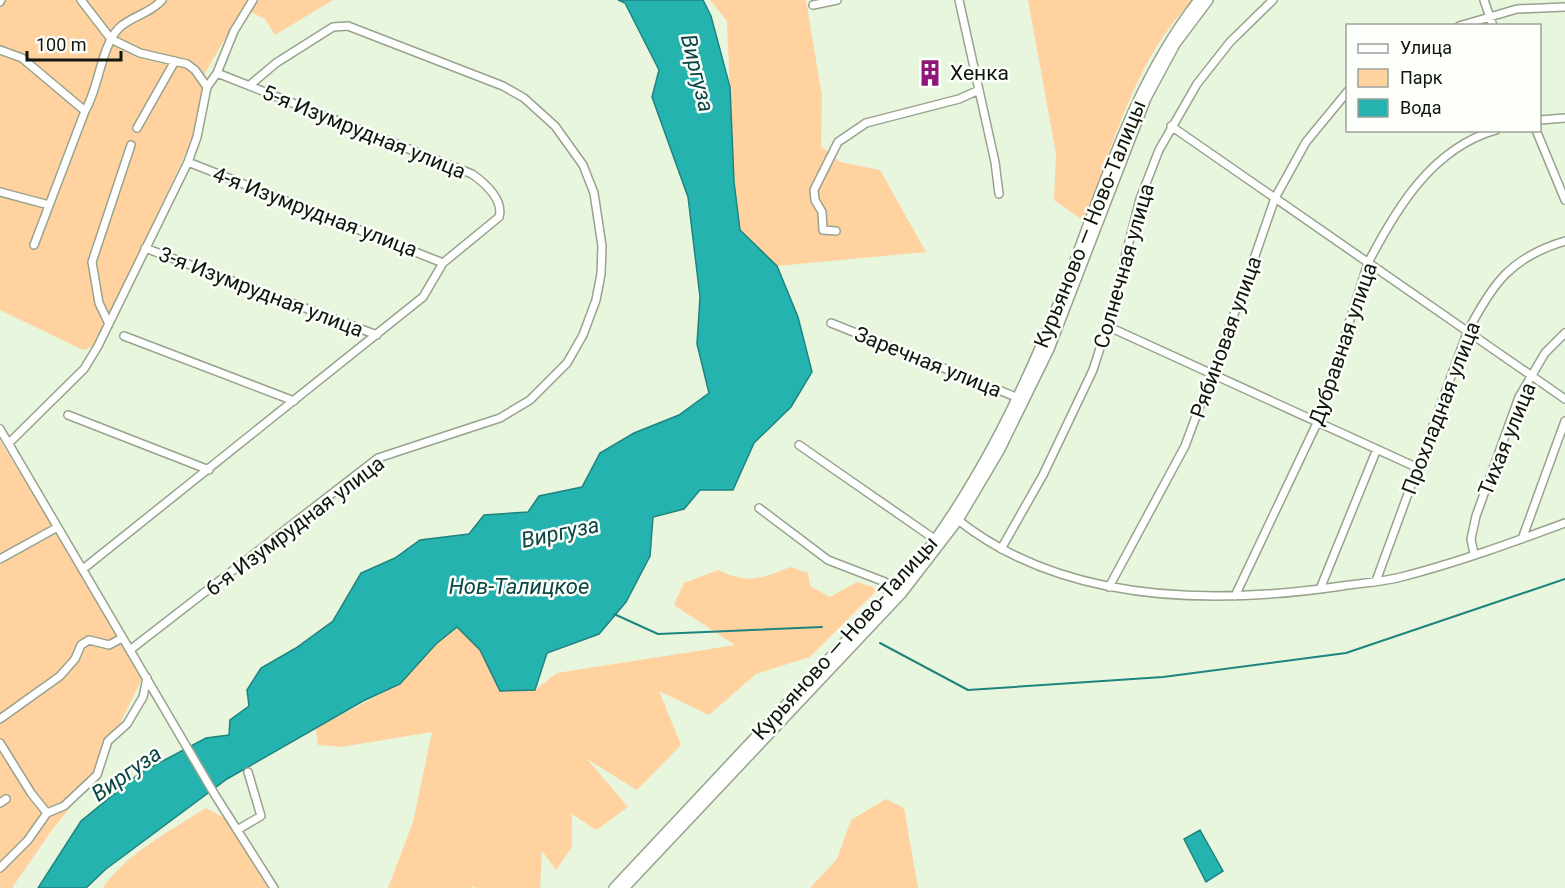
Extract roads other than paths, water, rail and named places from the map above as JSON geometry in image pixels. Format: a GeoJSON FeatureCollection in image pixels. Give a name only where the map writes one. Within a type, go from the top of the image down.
{"type":"FeatureCollection","features":[{"type":"Feature","properties":{"kind":"main road","name":"Курьяново — Ново-Талицы"},"geometry":{"type":"LineString","coordinates":[[614,888],[894,590],[936,540],[970,488],[1022,399],[1127,124],[1153,69],[1178,26],[1199,0]]}},
{"type":"Feature","properties":{"kind":"main road","name":"Курьяново — Ново-Талицы"},"geometry":{"type":"LineString","coordinates":[[624,888],[901,594],[958,520],[999,451],[1056,331],[1146,98],[1175,44],[1208,0]]}},
{"type":"Feature","properties":{"kind":"street"},"geometry":{"type":"LineString","coordinates":[[81,0],[111,39],[140,53],[187,64],[195,70],[207,87]]}},
{"type":"Feature","properties":{"kind":"street"},"geometry":{"type":"LineString","coordinates":[[34,245],[91,100],[111,39],[119,28],[150,10],[162,0]]}},
{"type":"Feature","properties":{"kind":"street"},"geometry":{"type":"LineString","coordinates":[[9,443],[84,369],[109,324],[188,162],[198,137],[207,87],[217,73],[234,31],[253,0]]}},
{"type":"Feature","properties":{"kind":"street"},"geometry":{"type":"LineString","coordinates":[[813,6],[837,0]]}},
{"type":"Feature","properties":{"kind":"street"},"geometry":{"type":"LineString","coordinates":[[959,0],[999,194]]}},
{"type":"Feature","properties":{"kind":"street","name":"Солнечная улица"},"geometry":{"type":"LineString","coordinates":[[1000,549],[1043,475],[1093,370],[1107,326],[1140,199],[1171,126],[1197,84],[1217,59],[1273,0]]}},
{"type":"Feature","properties":{"kind":"street"},"geometry":{"type":"LineString","coordinates":[[1484,0],[1492,24]]}},
{"type":"Feature","properties":{"kind":"street"},"geometry":{"type":"LineString","coordinates":[[1465,24],[1489,16],[1541,6],[1565,7]]}},
{"type":"Feature","properties":{"kind":"street","name":"6-я Изумрудная улица"},"geometry":{"type":"LineString","coordinates":[[130,650],[378,458],[500,418],[531,400],[567,363],[583,335],[596,300],[602,246],[594,193],[584,165],[555,126],[524,98],[503,86],[348,26],[333,27],[276,63],[250,85]]}},
{"type":"Feature","properties":{"kind":"street"},"geometry":{"type":"LineString","coordinates":[[0,50],[22,57],[85,111]]}},
{"type":"Feature","properties":{"kind":"street"},"geometry":{"type":"LineString","coordinates":[[137,128],[175,61]]}},
{"type":"Feature","properties":{"kind":"street","name":"5-я Изумрудная улица"},"geometry":{"type":"LineString","coordinates":[[217,73],[472,174],[484,183],[500,206],[499,218],[443,263]]}},
{"type":"Feature","properties":{"kind":"street"},"geometry":{"type":"LineString","coordinates":[[836,231],[822,230],[822,212],[815,201],[814,190],[838,142],[866,123],[959,99],[979,90]]}},
{"type":"Feature","properties":{"kind":"street","name":"Рябиновая улица"},"geometry":{"type":"LineString","coordinates":[[1109,587],[1185,446],[1275,198],[1306,142],[1346,92]]}},
{"type":"Feature","properties":{"kind":"street"},"geometry":{"type":"LineString","coordinates":[[1541,120],[1565,118]]}},
{"type":"Feature","properties":{"kind":"street"},"geometry":{"type":"LineString","coordinates":[[1171,126],[1565,399]]}},
{"type":"Feature","properties":{"kind":"street","name":"Дубравная улица"},"geometry":{"type":"LineString","coordinates":[[1235,596],[1318,421],[1368,264],[1401,206],[1431,169],[1462,146],[1492,132]]}},
{"type":"Feature","properties":{"kind":"street"},"geometry":{"type":"LineString","coordinates":[[1537,132],[1565,200]]}},
{"type":"Feature","properties":{"kind":"street"},"geometry":{"type":"LineString","coordinates":[[109,324],[99,303],[92,262],[126,167],[131,145]]}},
{"type":"Feature","properties":{"kind":"street","name":"4-я Изумрудная улица"},"geometry":{"type":"LineString","coordinates":[[188,162],[443,263]]}},
{"type":"Feature","properties":{"kind":"street"},"geometry":{"type":"LineString","coordinates":[[0,192],[49,205]]}},
{"type":"Feature","properties":{"kind":"street","name":"Прохладная улица"},"geometry":{"type":"LineString","coordinates":[[1376,581],[1467,333],[1480,307],[1506,273],[1526,255],[1565,241]]}},
{"type":"Feature","properties":{"kind":"street","name":"3-я Изумрудная улица"},"geometry":{"type":"LineString","coordinates":[[145,248],[377,335]]}},
{"type":"Feature","properties":{"kind":"street"},"geometry":{"type":"LineString","coordinates":[[82,569],[423,297],[443,263]]}},
{"type":"Feature","properties":{"kind":"street","name":"Заречная улица"},"geometry":{"type":"LineString","coordinates":[[831,323],[1022,399]]}},
{"type":"Feature","properties":{"kind":"street"},"geometry":{"type":"LineString","coordinates":[[1107,326],[1418,468]]}},
{"type":"Feature","properties":{"kind":"street","name":"Тихая улица"},"geometry":{"type":"LineString","coordinates":[[1474,554],[1471,539],[1484,492],[1520,397],[1545,353],[1565,333]]}},
{"type":"Feature","properties":{"kind":"street"},"geometry":{"type":"LineString","coordinates":[[124,336],[294,401]]}},
{"type":"Feature","properties":{"kind":"street"},"geometry":{"type":"LineString","coordinates":[[68,415],[209,470]]}},
{"type":"Feature","properties":{"kind":"street"},"geometry":{"type":"LineString","coordinates":[[1522,539],[1565,421]]}},
{"type":"Feature","properties":{"kind":"street"},"geometry":{"type":"LineString","coordinates":[[0,429],[56,528],[215,795],[274,888]]}},
{"type":"Feature","properties":{"kind":"street"},"geometry":{"type":"LineString","coordinates":[[799,445],[936,540]]}},
{"type":"Feature","properties":{"kind":"street"},"geometry":{"type":"LineString","coordinates":[[1320,589],[1377,449]]}},
{"type":"Feature","properties":{"kind":"street"},"geometry":{"type":"LineString","coordinates":[[759,508],[828,560],[885,582],[894,590]]}},
{"type":"Feature","properties":{"kind":"street"},"geometry":{"type":"LineString","coordinates":[[958,520],[1000,549],[1050,570],[1109,587],[1167,594],[1235,596],[1320,589],[1399,578],[1565,523]]}},
{"type":"Feature","properties":{"kind":"street"},"geometry":{"type":"LineString","coordinates":[[0,559],[56,528]]}},
{"type":"Feature","properties":{"kind":"street"},"geometry":{"type":"LineString","coordinates":[[0,719],[60,676],[75,659],[81,645],[89,640],[109,645],[122,638]]}},
{"type":"Feature","properties":{"kind":"street"},"geometry":{"type":"LineString","coordinates":[[0,868],[28,840],[47,813],[64,806],[97,775],[108,741],[127,724],[143,697],[147,678]]}},
{"type":"Feature","properties":{"kind":"street"},"geometry":{"type":"LineString","coordinates":[[0,743],[31,794],[47,813]]}},
{"type":"Feature","properties":{"kind":"street"},"geometry":{"type":"LineString","coordinates":[[237,830],[261,816],[248,771]]}},
{"type":"Feature","properties":{"kind":"water","name":"Нов-Талицкое"},"geometry":{"type":"Polygon","coordinates":[[[618,0],[703,0],[711,16],[730,87],[734,182],[740,230],[777,266],[798,317],[812,372],[791,407],[754,443],[733,490],[700,490],[684,509],[653,517],[650,556],[626,602],[599,634],[547,653],[535,690],[500,691],[480,650],[457,627],[436,644],[400,684],[363,701],[227,779],[106,869],[86,888],[38,888],[81,821],[140,773],[206,738],[229,735],[230,720],[249,706],[247,690],[261,668],[296,648],[333,621],[361,573],[395,558],[420,540],[469,534],[484,515],[528,512],[539,496],[582,487],[600,453],[634,433],[679,415],[709,393],[697,344],[700,297],[688,197],[652,97],[659,70],[625,3],[618,0]]]}},
{"type":"Feature","properties":{"kind":"water"},"geometry":{"type":"Polygon","coordinates":[[[1200,830],[1223,871],[1206,882],[1184,839],[1200,830]]]}},
{"type":"Feature","properties":{"kind":"waterway"},"geometry":{"type":"LineString","coordinates":[[880,643],[968,690],[1163,677],[1346,653],[1565,579]]}},
{"type":"Feature","properties":{"kind":"waterway"},"geometry":{"type":"LineString","coordinates":[[614,614],[658,634],[822,627]]}},
{"type":"Feature","properties":{"kind":"place","name":"Хенка"},"geometry":{"type":"Point","coordinates":[930,73]}},
{"type":"Feature","properties":{"kind":"water label","name":"Виргуза"},"geometry":{"type":"Point","coordinates":[698,73]}},
{"type":"Feature","properties":{"kind":"water label","name":"Виргуза"},"geometry":{"type":"Point","coordinates":[560,532]}},
{"type":"Feature","properties":{"kind":"water label","name":"Виргуза"},"geometry":{"type":"Point","coordinates":[126,773]}}]}
